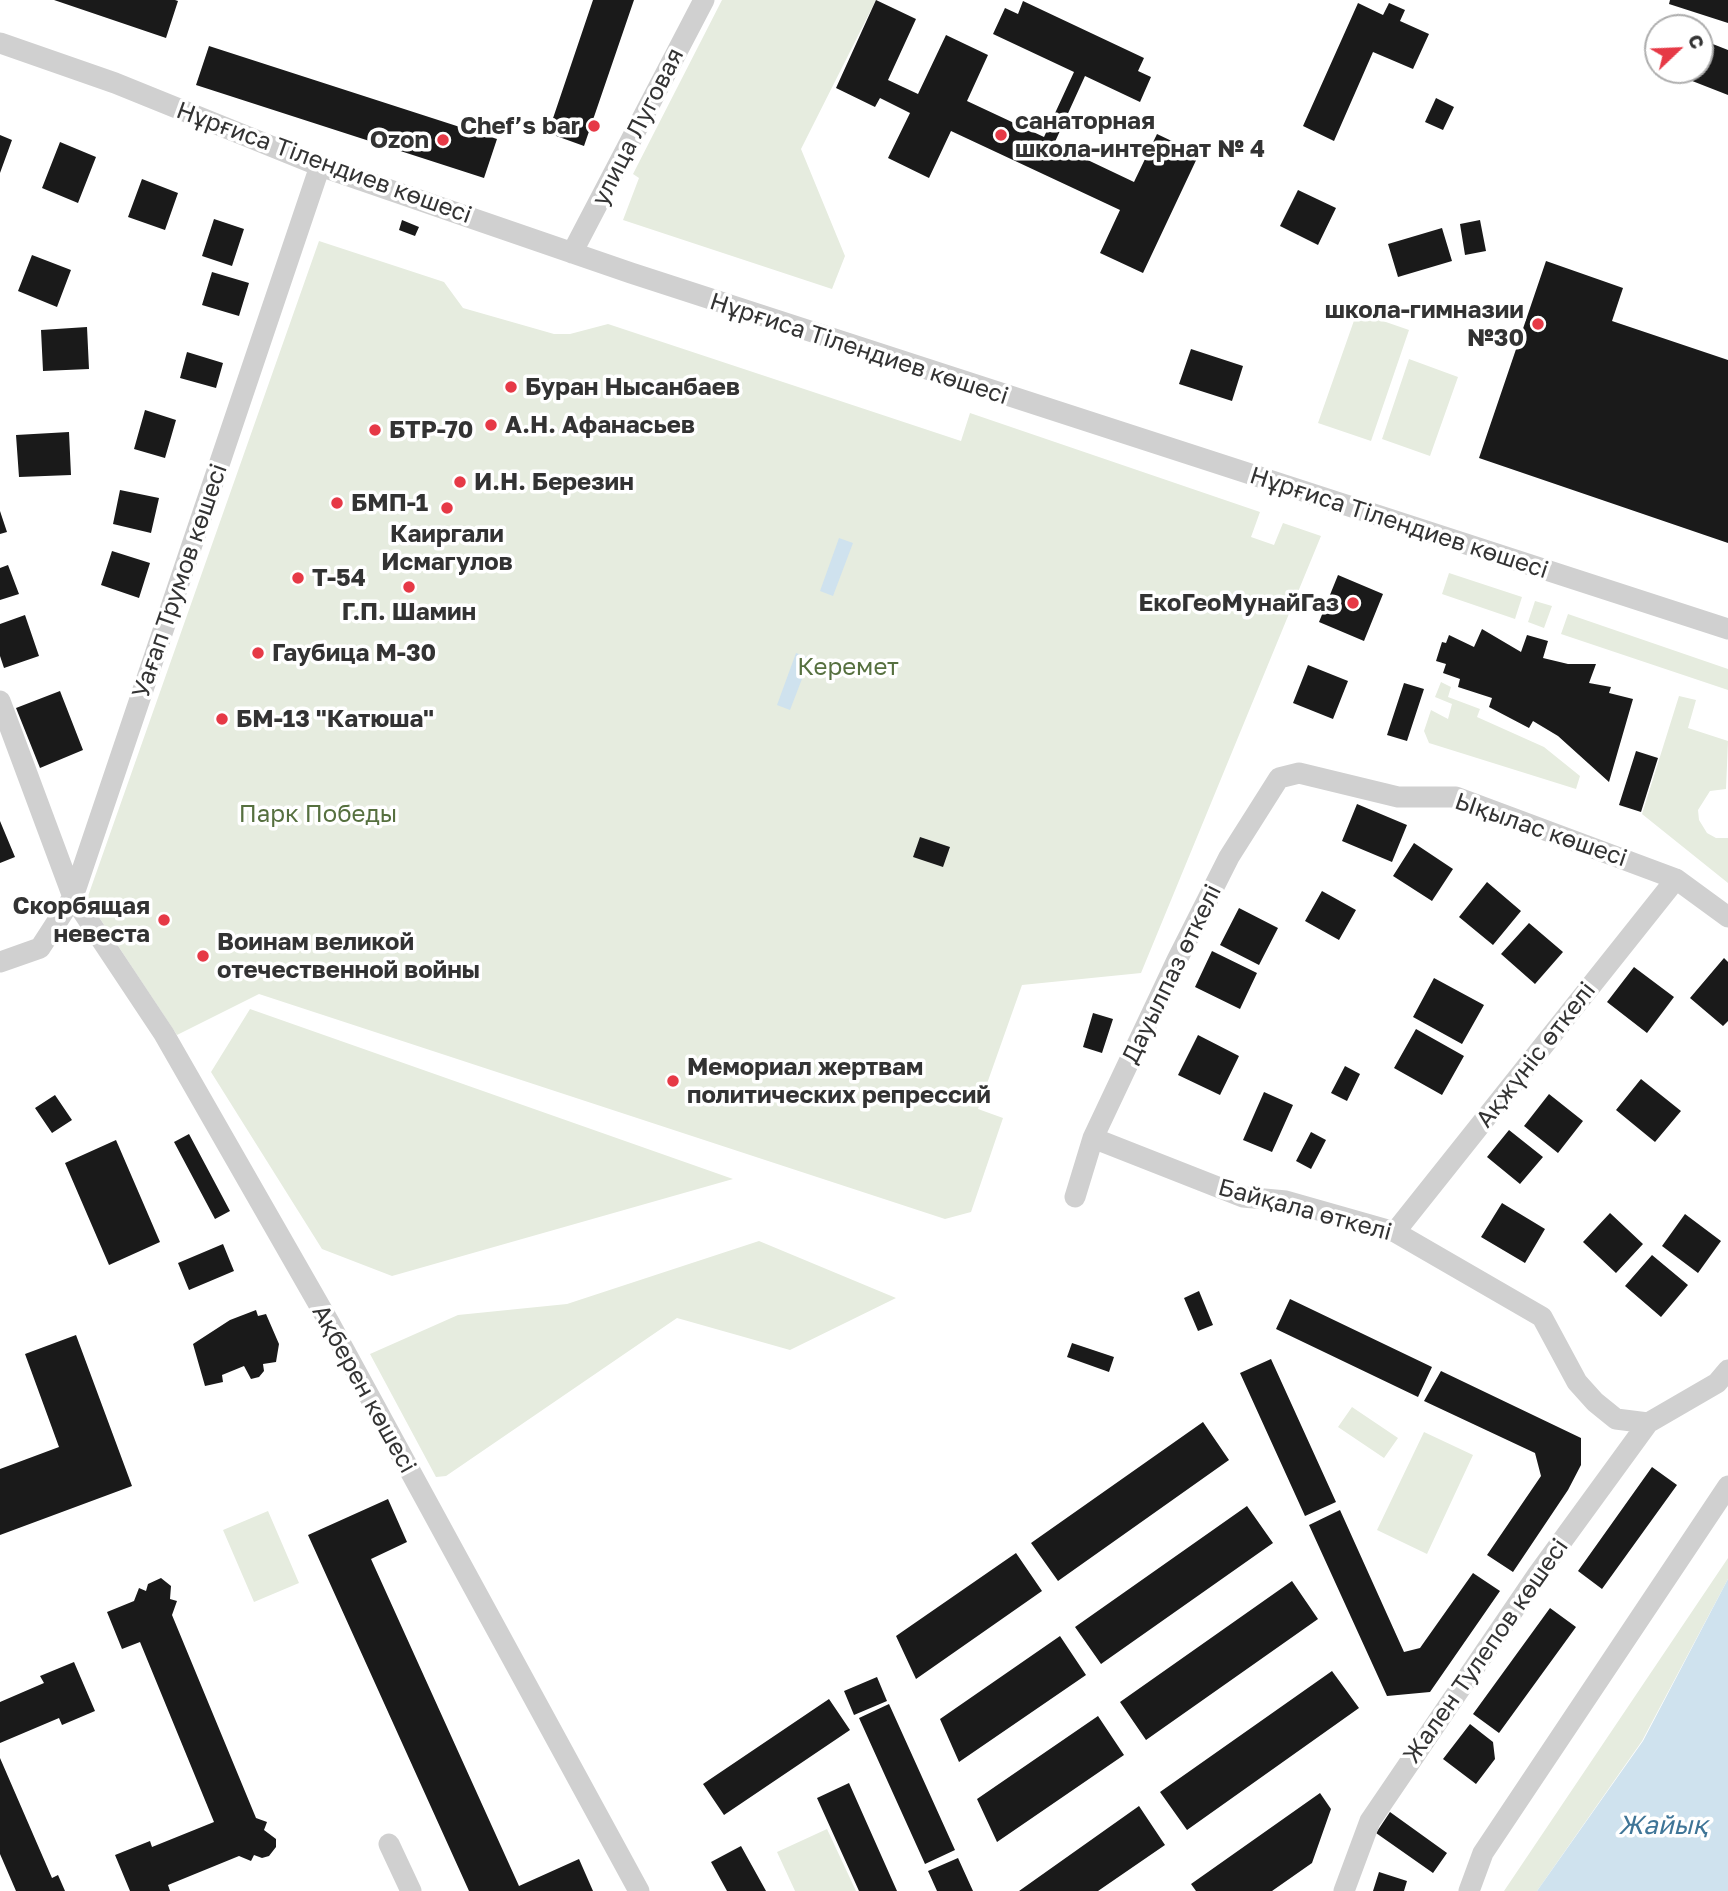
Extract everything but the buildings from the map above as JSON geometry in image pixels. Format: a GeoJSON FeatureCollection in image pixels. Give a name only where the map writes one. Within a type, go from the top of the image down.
{"type":"FeatureCollection","features":[{"type":"Feature","properties":{"kind":"street","name":"улица Луговая"},"geometry":{"type":"LineString","coordinates":[[572,253],[704,0]]}},
{"type":"Feature","properties":{"kind":"street","name":"Нұрғиса Тілендиев көшесі"},"geometry":{"type":"LineString","coordinates":[[0,43],[115,83],[320,166],[572,253],[841,343],[1728,629]]}},
{"type":"Feature","properties":{"kind":"street","name":"Уағап Трумов көшесі"},"geometry":{"type":"LineString","coordinates":[[0,962],[40,948],[73,897],[320,166]]}},
{"type":"Feature","properties":{"kind":"street","name":"Ақберен көшесі"},"geometry":{"type":"LineString","coordinates":[[0,701],[73,897],[164,1034],[330,1324],[639,1891]]}},
{"type":"Feature","properties":{"kind":"street","name":"Ықылас көшесі"},"geometry":{"type":"LineString","coordinates":[[1299,773],[1398,797],[1456,797],[1676,879],[1728,917]]}},
{"type":"Feature","properties":{"kind":"street","name":"Дауылпаз өткелі"},"geometry":{"type":"LineString","coordinates":[[1075,1196],[1093,1138],[1177,960],[1230,857],[1279,778],[1299,773]]}},
{"type":"Feature","properties":{"kind":"street","name":"Ақжүніс өткелі"},"geometry":{"type":"LineString","coordinates":[[1395,1231],[1676,879]]}},
{"type":"Feature","properties":{"kind":"street","name":"Байқала өткелі"},"geometry":{"type":"LineString","coordinates":[[1093,1138],[1243,1197],[1286,1201],[1395,1231],[1542,1317],[1577,1382],[1595,1402],[1616,1419],[1648,1423]]}},
{"type":"Feature","properties":{"kind":"street"},"geometry":{"type":"LineString","coordinates":[[1648,1423],[1717,1383],[1728,1370]]}},
{"type":"Feature","properties":{"kind":"street","name":"Жален Тулепов көшесі"},"geometry":{"type":"LineString","coordinates":[[1344,1891],[1370,1821],[1538,1573],[1648,1423]]}},
{"type":"Feature","properties":{"kind":"street"},"geometry":{"type":"LineString","coordinates":[[1469,1891],[1483,1853],[1728,1486]]}},
{"type":"Feature","properties":{"kind":"street"},"geometry":{"type":"LineString","coordinates":[[389,1844],[411,1891]]}},
{"type":"Feature","properties":{"kind":"green space"},"geometry":{"type":"Polygon","coordinates":[[[722,0],[876,0],[801,149],[845,256],[832,289],[623,220],[639,178],[633,174],[722,0]]]}},
{"type":"Feature","properties":{"kind":"green space"},"geometry":{"type":"Polygon","coordinates":[[[319,241],[444,282],[463,308],[554,334],[570,334],[608,324],[961,441],[970,413],[1260,512],[1251,537],[1274,545],[1283,523],[1321,536],[1141,973],[1022,985],[978,1109],[1003,1118],[971,1212],[945,1219],[259,994],[177,1035],[87,899],[319,241]]]}},
{"type":"Feature","properties":{"kind":"green space"},"geometry":{"type":"Polygon","coordinates":[[[1357,312],[1409,330],[1371,441],[1318,423],[1357,312]]]}},
{"type":"Feature","properties":{"kind":"green space"},"geometry":{"type":"Polygon","coordinates":[[[1409,359],[1458,377],[1430,456],[1382,439],[1409,359]]]}},
{"type":"Feature","properties":{"kind":"green space"},"geometry":{"type":"Polygon","coordinates":[[[1449,573],[1522,597],[1515,619],[1442,594],[1449,573]]]}},
{"type":"Feature","properties":{"kind":"green space"},"geometry":{"type":"Polygon","coordinates":[[[1535,601],[1552,606],[1544,628],[1528,622],[1535,601]]]}},
{"type":"Feature","properties":{"kind":"green space"},"geometry":{"type":"Polygon","coordinates":[[[1568,614],[1728,669],[1728,690],[1561,634],[1568,614]]]}},
{"type":"Feature","properties":{"kind":"green space"},"geometry":{"type":"Polygon","coordinates":[[[1441,682],[1451,687],[1448,697],[1480,709],[1477,717],[1544,747],[1580,776],[1576,789],[1429,743],[1424,731],[1431,710],[1448,719],[1452,704],[1435,697],[1441,682]]]}},
{"type":"Feature","properties":{"kind":"green space"},"geometry":{"type":"Polygon","coordinates":[[[1679,696],[1696,700],[1688,728],[1728,741],[1726,789],[1710,791],[1698,810],[1699,820],[1707,833],[1716,838],[1728,838],[1728,883],[1642,814],[1679,696]]]}},
{"type":"Feature","properties":{"kind":"green space"},"geometry":{"type":"Polygon","coordinates":[[[250,1009],[733,1179],[392,1276],[322,1249],[211,1072],[250,1009]]]}},
{"type":"Feature","properties":{"kind":"green space"},"geometry":{"type":"Polygon","coordinates":[[[759,1241],[896,1298],[790,1350],[677,1318],[446,1476],[436,1477],[370,1354],[458,1315],[567,1304],[759,1241]]]}},
{"type":"Feature","properties":{"kind":"green space"},"geometry":{"type":"Polygon","coordinates":[[[1352,1407],[1398,1438],[1384,1458],[1338,1427],[1352,1407]]]}},
{"type":"Feature","properties":{"kind":"green space"},"geometry":{"type":"Polygon","coordinates":[[[1424,1432],[1473,1455],[1427,1554],[1377,1530],[1424,1432]]]}},
{"type":"Feature","properties":{"kind":"green space"},"geometry":{"type":"Polygon","coordinates":[[[268,1511],[299,1583],[254,1602],[223,1530],[268,1511]]]}},
{"type":"Feature","properties":{"kind":"green space"},"geometry":{"type":"Polygon","coordinates":[[[1728,1558],[1728,1579],[1642,1741],[1537,1891],[1504,1891],[1728,1558]]]}},
{"type":"Feature","properties":{"kind":"green space"},"geometry":{"type":"Polygon","coordinates":[[[827,1829],[856,1891],[795,1891],[777,1852],[827,1829]]]}},
{"type":"Feature","properties":{"kind":"water"},"geometry":{"type":"Polygon","coordinates":[[[839,538],[853,543],[833,596],[820,591],[839,538]]]}},
{"type":"Feature","properties":{"kind":"water"},"geometry":{"type":"Polygon","coordinates":[[[796,653],[810,658],[790,710],[777,705],[796,653]]]}},
{"type":"Feature","properties":{"kind":"water","name":"Жайық"},"geometry":{"type":"Polygon","coordinates":[[[1728,1579],[1728,1891],[1537,1891],[1643,1741],[1728,1579]]]}},
{"type":"Feature","properties":{"kind":"place","name":"Chef’s bar"},"geometry":{"type":"Point","coordinates":[594,126]}},
{"type":"Feature","properties":{"kind":"place","name":"санаторная школа-интернат № 4"},"geometry":{"type":"Point","coordinates":[1001,135]}},
{"type":"Feature","properties":{"kind":"place","name":"Ozon"},"geometry":{"type":"Point","coordinates":[443,140]}},
{"type":"Feature","properties":{"kind":"place","name":"школа-гимназии №30"},"geometry":{"type":"Point","coordinates":[1538,324]}},
{"type":"Feature","properties":{"kind":"place","name":"Буран Нысанбаев"},"geometry":{"type":"Point","coordinates":[511,387]}},
{"type":"Feature","properties":{"kind":"place","name":"А.Н. Афанасьев"},"geometry":{"type":"Point","coordinates":[491,425]}},
{"type":"Feature","properties":{"kind":"place","name":"БТР-70"},"geometry":{"type":"Point","coordinates":[375,430]}},
{"type":"Feature","properties":{"kind":"place","name":"И.Н. Березин"},"geometry":{"type":"Point","coordinates":[460,482]}},
{"type":"Feature","properties":{"kind":"place","name":"БМП-1"},"geometry":{"type":"Point","coordinates":[337,503]}},
{"type":"Feature","properties":{"kind":"place","name":"Каиргали Исмагулов"},"geometry":{"type":"Point","coordinates":[447,508]}},
{"type":"Feature","properties":{"kind":"place","name":"Т-54"},"geometry":{"type":"Point","coordinates":[298,578]}},
{"type":"Feature","properties":{"kind":"place","name":"Г.П. Шамин"},"geometry":{"type":"Point","coordinates":[409,587]}},
{"type":"Feature","properties":{"kind":"place","name":"ЕкоГеоМунайГаз"},"geometry":{"type":"Point","coordinates":[1353,603]}},
{"type":"Feature","properties":{"kind":"place","name":"Гаубица М-30"},"geometry":{"type":"Point","coordinates":[258,653]}},
{"type":"Feature","properties":{"kind":"place","name":"БМ-13 \"Катюша\""},"geometry":{"type":"Point","coordinates":[222,719]}},
{"type":"Feature","properties":{"kind":"place","name":"Скорбящая невеста"},"geometry":{"type":"Point","coordinates":[164,920]}},
{"type":"Feature","properties":{"kind":"place","name":"Воинам великой отечественной войны"},"geometry":{"type":"Point","coordinates":[203,956]}},
{"type":"Feature","properties":{"kind":"place","name":"Мемориал жертвам политических репрессий"},"geometry":{"type":"Point","coordinates":[673,1081]}},
{"type":"Feature","properties":{"kind":"park label","name":"Керемет"},"geometry":{"type":"Point","coordinates":[848,667]}},
{"type":"Feature","properties":{"kind":"park label","name":"Парк Победы"},"geometry":{"type":"Point","coordinates":[318,814]}}]}
